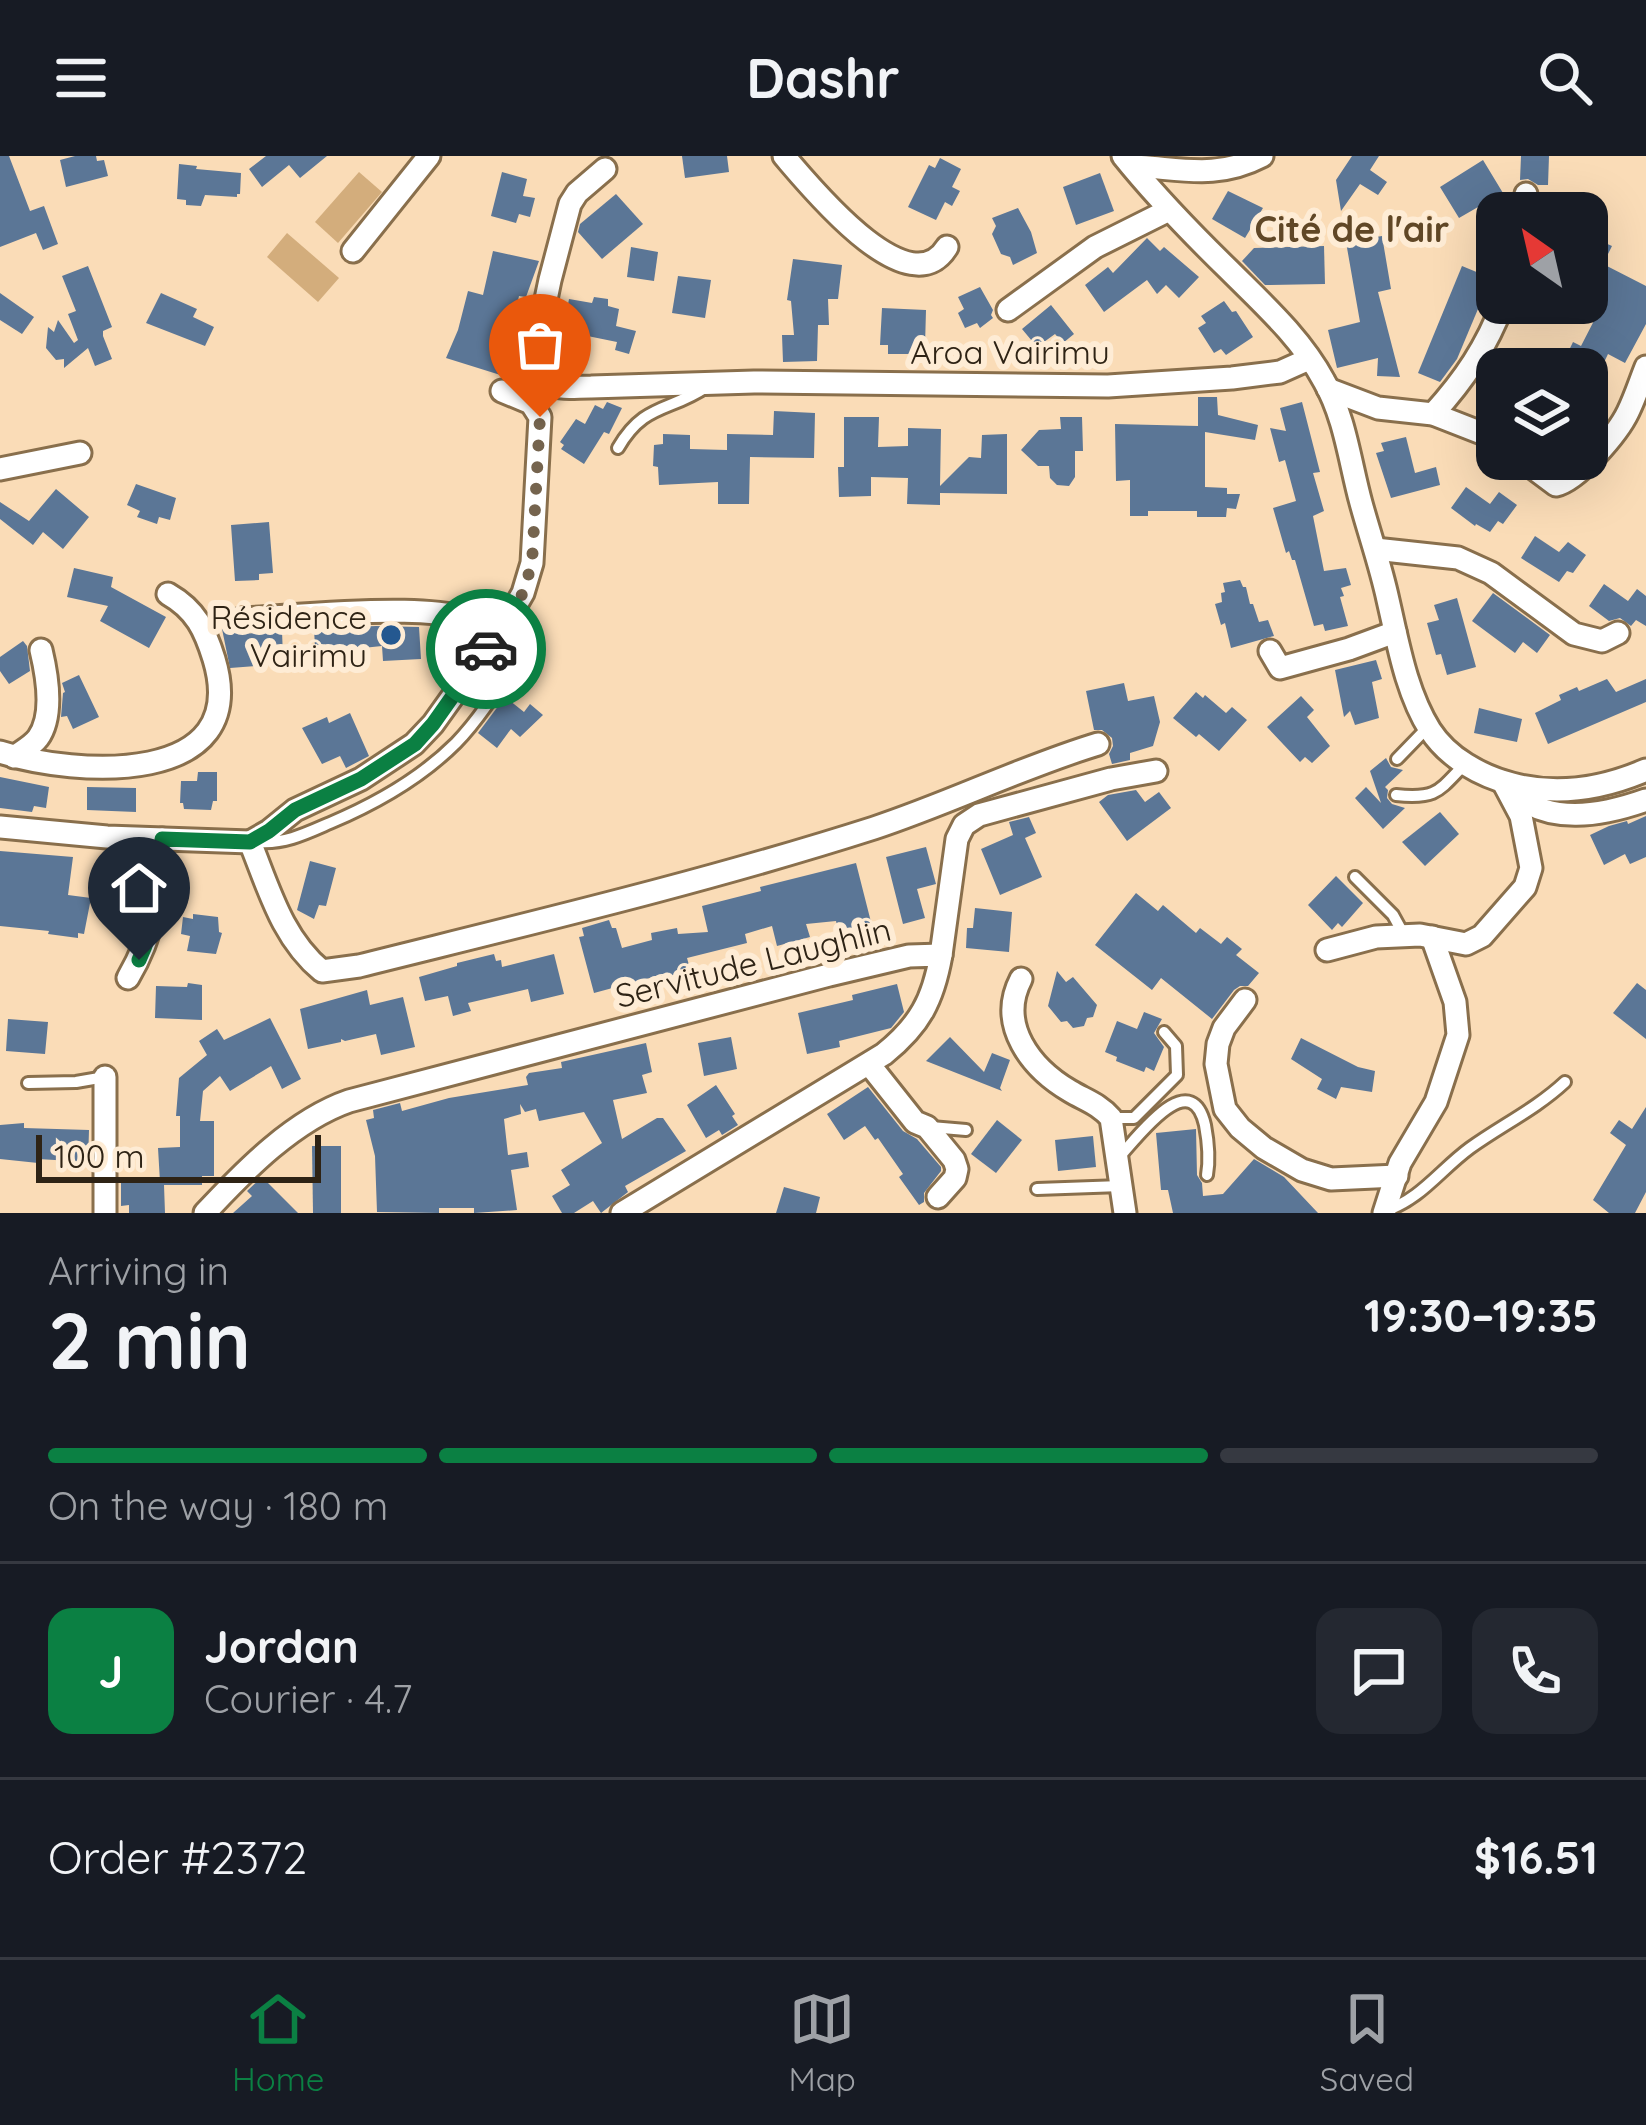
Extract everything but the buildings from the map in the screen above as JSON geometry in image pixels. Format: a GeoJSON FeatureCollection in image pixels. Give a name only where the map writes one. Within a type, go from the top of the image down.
{"type":"FeatureCollection","features":[{"type":"Feature","properties":{"kind":"street"},"geometry":{"type":"LineString","coordinates":[[353,251],[430,156]]}},
{"type":"Feature","properties":{"kind":"street"},"geometry":{"type":"LineString","coordinates":[[784,156],[869,244],[919,265],[933,262],[947,247]]}},
{"type":"Feature","properties":{"kind":"street"},"geometry":{"type":"LineString","coordinates":[[1128,161],[1204,173],[1262,156]]}},
{"type":"Feature","properties":{"kind":"street"},"geometry":{"type":"LineString","coordinates":[[1128,161],[1290,333],[1328,388],[1418,706],[1446,748],[1503,782],[1553,791],[1601,784],[1646,770]]}},
{"type":"Feature","properties":{"kind":"street","name":"Aroa Vairimu"},"geometry":{"type":"LineString","coordinates":[[605,169],[570,204],[533,362],[550,386],[754,382],[1108,386],[1280,372],[1309,359]]}},
{"type":"Feature","properties":{"kind":"street"},"geometry":{"type":"LineString","coordinates":[[1008,310],[1095,247],[1169,209]]}},
{"type":"Feature","properties":{"kind":"street"},"geometry":{"type":"LineString","coordinates":[[1433,414],[1480,355],[1494,324]]}},
{"type":"Feature","properties":{"kind":"street"},"geometry":{"type":"LineString","coordinates":[[1608,439],[1622,422],[1646,368]]}},
{"type":"Feature","properties":{"kind":"street"},"geometry":{"type":"LineString","coordinates":[[1328,388],[1378,408],[1433,414],[1476,431]]}},
{"type":"Feature","properties":{"kind":"street"},"geometry":{"type":"LineString","coordinates":[[0,826],[250,842],[295,810],[361,779],[415,744],[466,680],[523,593],[532,563],[540,417],[531,404],[502,391]]}},
{"type":"Feature","properties":{"kind":"street"},"geometry":{"type":"LineString","coordinates":[[0,469],[80,452]]}},
{"type":"Feature","properties":{"kind":"street"},"geometry":{"type":"LineString","coordinates":[[1375,549],[1458,558],[1491,573],[1574,634],[1602,641],[1618,633]]}},
{"type":"Feature","properties":{"kind":"street"},"geometry":{"type":"LineString","coordinates":[[7,754],[46,763],[116,767],[149,764],[201,742],[214,726],[219,674],[201,622],[188,605],[168,594]]}},
{"type":"Feature","properties":{"kind":"street"},"geometry":{"type":"LineString","coordinates":[[242,620],[419,611],[478,620],[496,632]]}},
{"type":"Feature","properties":{"kind":"street"},"geometry":{"type":"LineString","coordinates":[[1270,651],[1280,668],[1395,632]]}},
{"type":"Feature","properties":{"kind":"street"},"geometry":{"type":"LineString","coordinates":[[7,754],[42,734],[48,677],[41,650]]}},
{"type":"Feature","properties":{"kind":"street"},"geometry":{"type":"LineString","coordinates":[[250,842],[287,932],[302,955],[322,971],[359,966],[754,864],[878,826],[1098,744]]}},
{"type":"Feature","properties":{"kind":"street"},"geometry":{"type":"LineString","coordinates":[[941,955],[957,838],[964,826],[979,815],[1156,771]]}},
{"type":"Feature","properties":{"kind":"street"},"geometry":{"type":"LineString","coordinates":[[1503,782],[1524,803],[1550,813],[1592,814],[1646,800]]}},
{"type":"Feature","properties":{"kind":"street"},"geometry":{"type":"LineString","coordinates":[[1327,950],[1404,934],[1466,944],[1481,936],[1525,887],[1531,868],[1521,816],[1503,782]]}},
{"type":"Feature","properties":{"kind":"street"},"geometry":{"type":"LineString","coordinates":[[128,978],[154,916],[162,839]]}},
{"type":"Feature","properties":{"kind":"street"},"geometry":{"type":"LineString","coordinates":[[1385,1212],[1398,1170],[1436,1102],[1458,1035],[1455,1002],[1432,938]]}},
{"type":"Feature","properties":{"kind":"street","name":"Servitude Laughlin"},"geometry":{"type":"LineString","coordinates":[[205,1213],[289,1134],[325,1109],[829,975],[909,956],[941,955],[925,1010],[909,1034],[869,1064],[622,1213]]}},
{"type":"Feature","properties":{"kind":"street"},"geometry":{"type":"LineString","coordinates":[[1021,979],[1012,1006],[1022,1046],[1054,1080],[1111,1118],[1126,1213]]}},
{"type":"Feature","properties":{"kind":"street"},"geometry":{"type":"LineString","coordinates":[[1245,1000],[1224,1028],[1216,1064],[1225,1109],[1240,1129],[1302,1171],[1331,1179],[1398,1170]]}},
{"type":"Feature","properties":{"kind":"street"},"geometry":{"type":"LineString","coordinates":[[869,1064],[915,1122],[927,1127],[948,1150],[958,1169],[938,1197]]}},
{"type":"Feature","properties":{"kind":"street"},"geometry":{"type":"LineString","coordinates":[[105,1077],[105,1213]]}},
{"type":"Feature","properties":{"kind":"lane","name":"Aroa Vairimu"},"geometry":{"type":"LineString","coordinates":[[618,448],[642,418],[709,386]]}},
{"type":"Feature","properties":{"kind":"lane"},"geometry":{"type":"LineString","coordinates":[[250,842],[291,839],[347,816],[426,770],[459,740],[527,644]]}},
{"type":"Feature","properties":{"kind":"lane"},"geometry":{"type":"LineString","coordinates":[[1397,759],[1429,727]]}},
{"type":"Feature","properties":{"kind":"lane"},"geometry":{"type":"LineString","coordinates":[[1396,795],[1437,794],[1465,763]]}},
{"type":"Feature","properties":{"kind":"lane"},"geometry":{"type":"LineString","coordinates":[[1355,877],[1393,915],[1404,934]]}},
{"type":"Feature","properties":{"kind":"lane"},"geometry":{"type":"LineString","coordinates":[[1111,1118],[1134,1118],[1177,1075],[1176,1046],[1164,1032]]}},
{"type":"Feature","properties":{"kind":"lane"},"geometry":{"type":"LineString","coordinates":[[28,1083],[105,1077]]}},
{"type":"Feature","properties":{"kind":"lane"},"geometry":{"type":"LineString","coordinates":[[1385,1212],[1417,1196],[1472,1146],[1544,1101],[1565,1082]]}},
{"type":"Feature","properties":{"kind":"lane"},"geometry":{"type":"LineString","coordinates":[[1118,1159],[1155,1116],[1185,1101],[1201,1112],[1207,1174]]}},
{"type":"Feature","properties":{"kind":"lane"},"geometry":{"type":"LineString","coordinates":[[927,1127],[966,1130]]}},
{"type":"Feature","properties":{"kind":"lane"},"geometry":{"type":"LineString","coordinates":[[1037,1189],[1121,1186]]}},
{"type":"Feature","properties":{"kind":"shaded area"},"geometry":{"type":"Polygon","coordinates":[[[359,172],[382,192],[338,243],[315,222],[359,172]]]}},
{"type":"Feature","properties":{"kind":"shaded area"},"geometry":{"type":"Polygon","coordinates":[[[287,233],[339,278],[318,302],[267,257],[287,233]]]}},
{"type":"Feature","properties":{"kind":"way so far"},"geometry":{"type":"LineString","coordinates":[[486,649],[523,593],[532,563],[540,417]]}},
{"type":"Feature","properties":{"kind":"place","name":"Résidence Vairimu"},"geometry":{"type":"Point","coordinates":[391,635]}},
{"type":"Feature","properties":{"kind":"district","name":"Cité de l'air"},"geometry":{"type":"Point","coordinates":[1352,228]}},
{"type":"Feature","properties":{"kind":"route"},"geometry":{"type":"LineString","coordinates":[[139,960],[154,916],[162,839],[250,842],[295,810],[361,779],[415,744],[486,649]]}}]}
